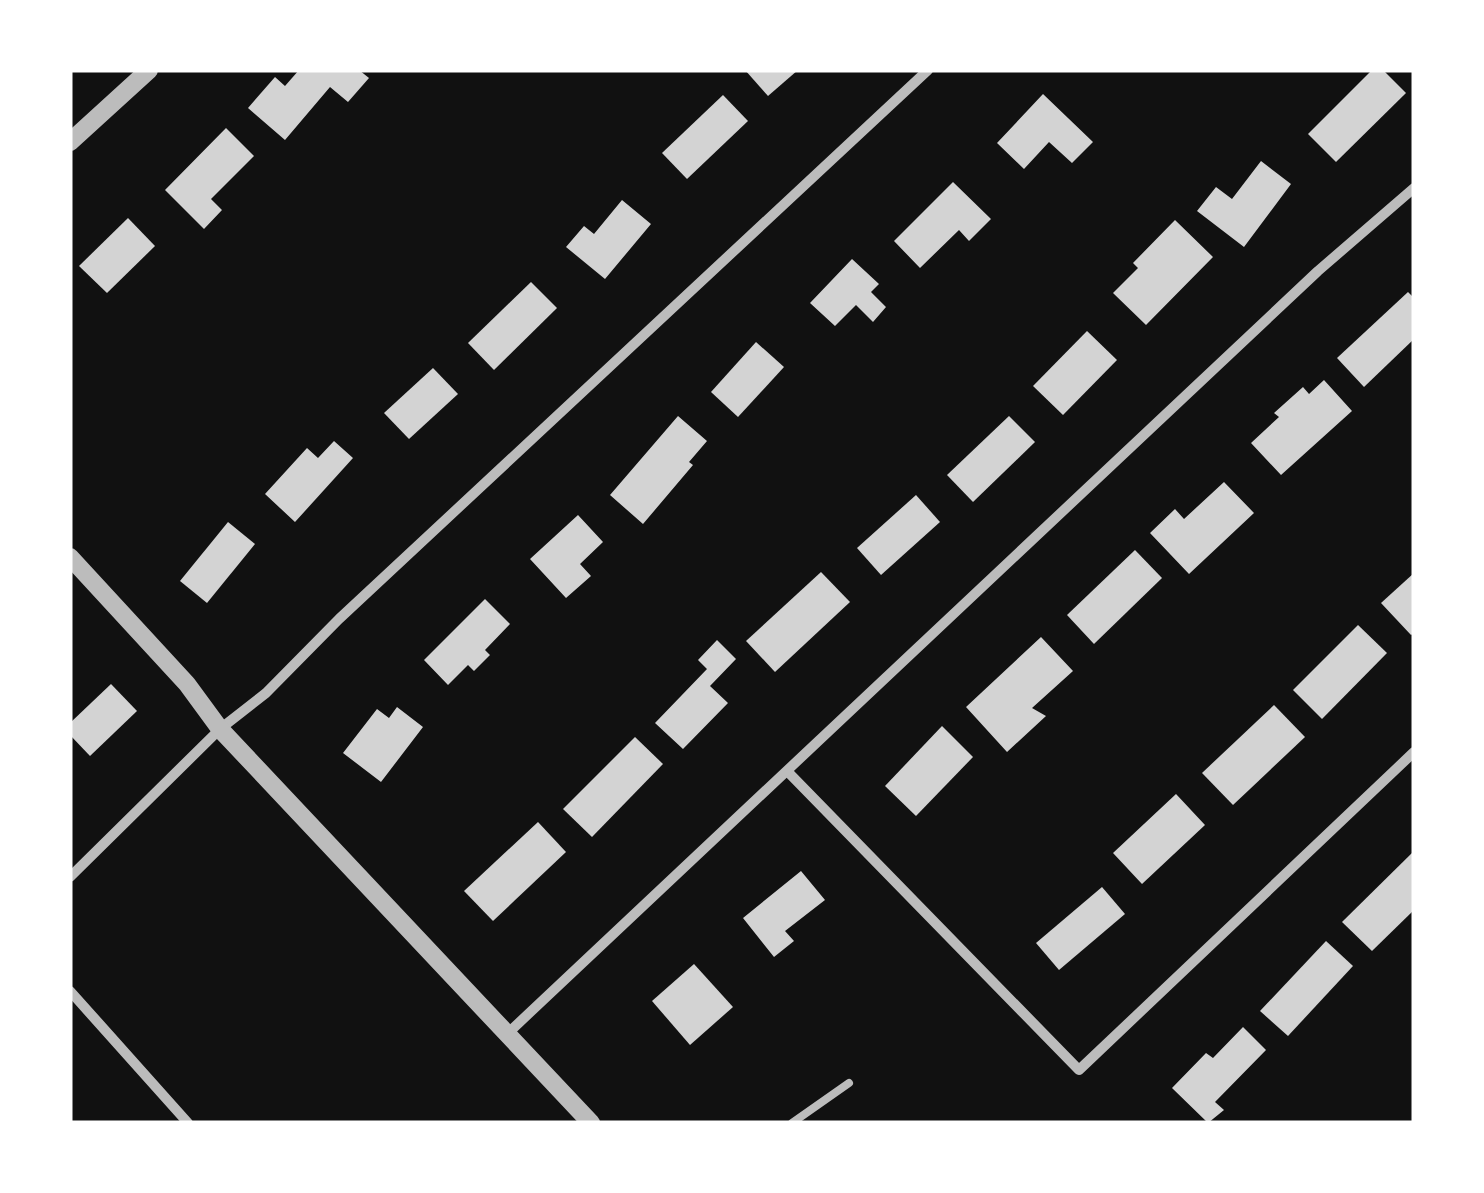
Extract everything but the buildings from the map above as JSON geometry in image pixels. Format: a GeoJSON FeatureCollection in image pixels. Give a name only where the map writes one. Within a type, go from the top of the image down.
{"type":"FeatureCollection","features":[{"type":"Feature","properties":{"kind":"street"},"geometry":{"type":"LineString","coordinates":[[70,142],[149,70]]}},
{"type":"Feature","properties":{"kind":"street"},"geometry":{"type":"LineString","coordinates":[[70,877],[220,729],[266,692],[339,619],[928,70]]}},
{"type":"Feature","properties":{"kind":"street"},"geometry":{"type":"LineString","coordinates":[[507,1034],[1318,271],[1414,188]]}},
{"type":"Feature","properties":{"kind":"street"},"geometry":{"type":"LineString","coordinates":[[70,557],[187,684],[220,729],[591,1123]]}},
{"type":"Feature","properties":{"kind":"street"},"geometry":{"type":"LineString","coordinates":[[788,772],[1079,1070],[1414,752]]}},
{"type":"Feature","properties":{"kind":"street"},"geometry":{"type":"LineString","coordinates":[[70,991],[188,1123]]}},
{"type":"Feature","properties":{"kind":"lane"},"geometry":{"type":"LineString","coordinates":[[792,1123],[850,1083]]}}]}
